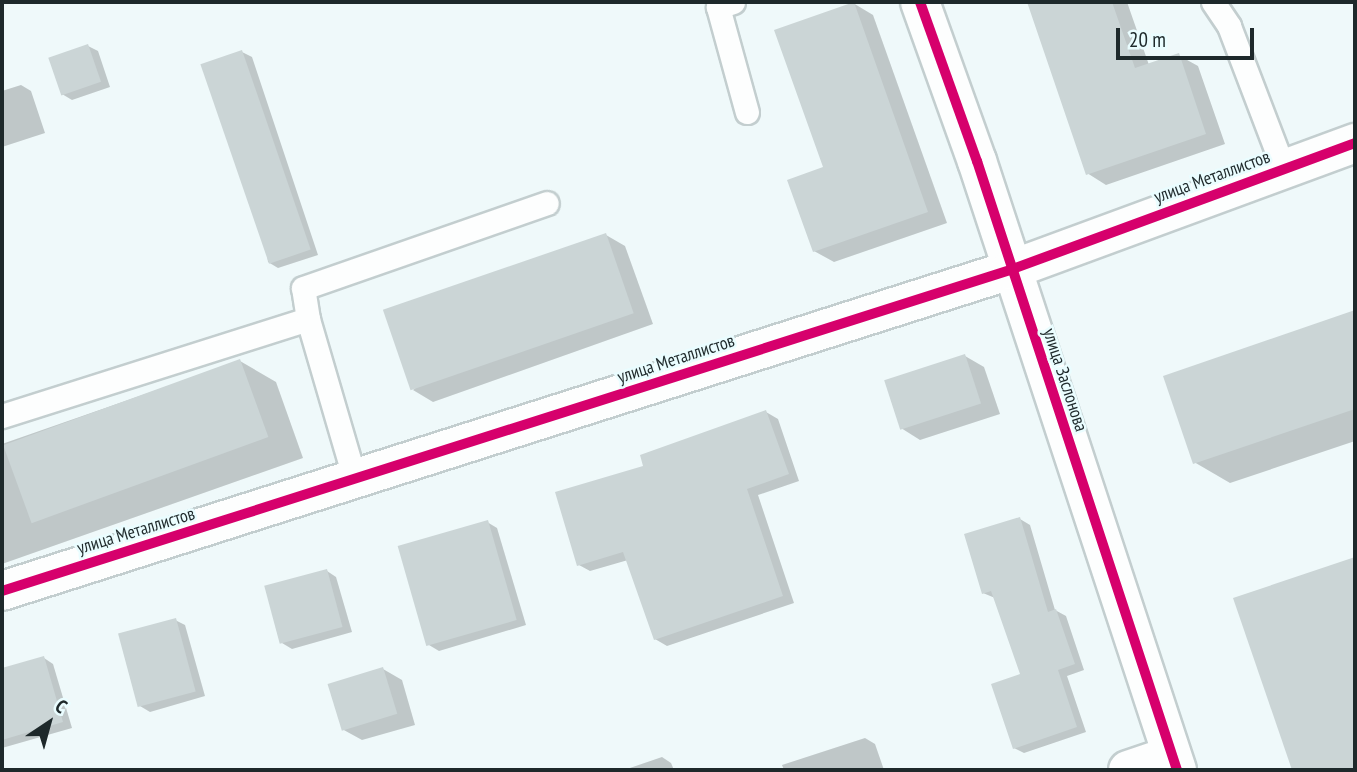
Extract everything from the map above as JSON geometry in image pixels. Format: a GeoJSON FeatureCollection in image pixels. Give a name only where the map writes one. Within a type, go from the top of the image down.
{"type":"FeatureCollection","features":[{"type":"Feature","properties":{"kind":"street","name":"улица Заслонова"},"geometry":{"type":"LineString","coordinates":[[920,2],[977,161],[1010,270],[1174,763]]}},
{"type":"Feature","properties":{"kind":"street","name":"улица Металлистов"},"geometry":{"type":"LineString","coordinates":[[2,591],[1010,270],[1355,144]]}},
{"type":"Feature","properties":{"kind":"street"},"geometry":{"type":"LineString","coordinates":[[1128,770],[1174,763]]}},
{"type":"Feature","properties":{"kind":"lane"},"geometry":{"type":"LineString","coordinates":[[733,2],[718,7],[747,113]]}},
{"type":"Feature","properties":{"kind":"lane"},"geometry":{"type":"LineString","coordinates":[[1213,2],[1229,26],[1284,170]]}},
{"type":"Feature","properties":{"kind":"lane"},"geometry":{"type":"LineString","coordinates":[[355,480],[308,319],[303,288],[547,203]]}},
{"type":"Feature","properties":{"kind":"lane"},"geometry":{"type":"LineString","coordinates":[[2,416],[308,319]]}},
{"type":"Feature","properties":{"kind":"building"},"geometry":{"type":"Polygon","coordinates":[[[854,2],[928,212],[813,252],[787,180],[823,167],[774,30],[854,2]]]}},
{"type":"Feature","properties":{"kind":"building"},"geometry":{"type":"Polygon","coordinates":[[[1027,2],[1112,2],[1135,68],[1179,53],[1206,134],[1086,175],[1027,2]]]}},
{"type":"Feature","properties":{"kind":"building"},"geometry":{"type":"Polygon","coordinates":[[[88,44],[101,82],[61,95],[48,58],[88,44]]]}},
{"type":"Feature","properties":{"kind":"building"},"geometry":{"type":"Polygon","coordinates":[[[242,50],[311,250],[269,264],[200,64],[242,50]]]}},
{"type":"Feature","properties":{"kind":"building"},"geometry":{"type":"Polygon","coordinates":[[[606,233],[634,313],[411,390],[383,310],[606,233]]]}},
{"type":"Feature","properties":{"kind":"building"},"geometry":{"type":"Polygon","coordinates":[[[1355,310],[1355,409],[1193,464],[1163,376],[1355,310]]]}},
{"type":"Feature","properties":{"kind":"building"},"geometry":{"type":"Polygon","coordinates":[[[965,354],[981,403],[900,430],[884,380],[965,354]]]}},
{"type":"Feature","properties":{"kind":"building"},"geometry":{"type":"Polygon","coordinates":[[[240,359],[268,437],[32,523],[3,445],[240,359]]]}},
{"type":"Feature","properties":{"kind":"building"},"geometry":{"type":"Polygon","coordinates":[[[766,410],[789,474],[747,489],[783,596],[654,640],[623,552],[577,566],[555,492],[643,466],[640,455],[766,410]]]}},
{"type":"Feature","properties":{"kind":"building"},"geometry":{"type":"Polygon","coordinates":[[[1020,517],[1048,612],[1056,609],[1075,664],[1058,670],[1077,727],[1013,749],[991,684],[1020,674],[991,591],[982,594],[964,534],[1020,517]]]}},
{"type":"Feature","properties":{"kind":"building"},"geometry":{"type":"Polygon","coordinates":[[[488,520],[517,620],[426,646],[398,546],[488,520]]]}},
{"type":"Feature","properties":{"kind":"building"},"geometry":{"type":"Polygon","coordinates":[[[1355,557],[1355,770],[1292,770],[1233,598],[1355,557]]]}},
{"type":"Feature","properties":{"kind":"building"},"geometry":{"type":"Polygon","coordinates":[[[327,569],[343,627],[280,644],[264,586],[327,569]]]}},
{"type":"Feature","properties":{"kind":"building"},"geometry":{"type":"Polygon","coordinates":[[[176,618],[196,691],[138,707],[118,634],[176,618]]]}},
{"type":"Feature","properties":{"kind":"building"},"geometry":{"type":"Polygon","coordinates":[[[44,656],[63,722],[2,740],[2,668],[44,656]]]}},
{"type":"Feature","properties":{"kind":"building"},"geometry":{"type":"Polygon","coordinates":[[[383,667],[397,714],[342,731],[328,684],[383,667]]]}},
{"type":"Feature","properties":{"kind":"cycle path"},"geometry":{"type":"LineString","coordinates":[[920,2],[977,161],[1177,770]]}},
{"type":"Feature","properties":{"kind":"cycle path"},"geometry":{"type":"LineString","coordinates":[[2,591],[1010,270],[1355,143]]}}]}
